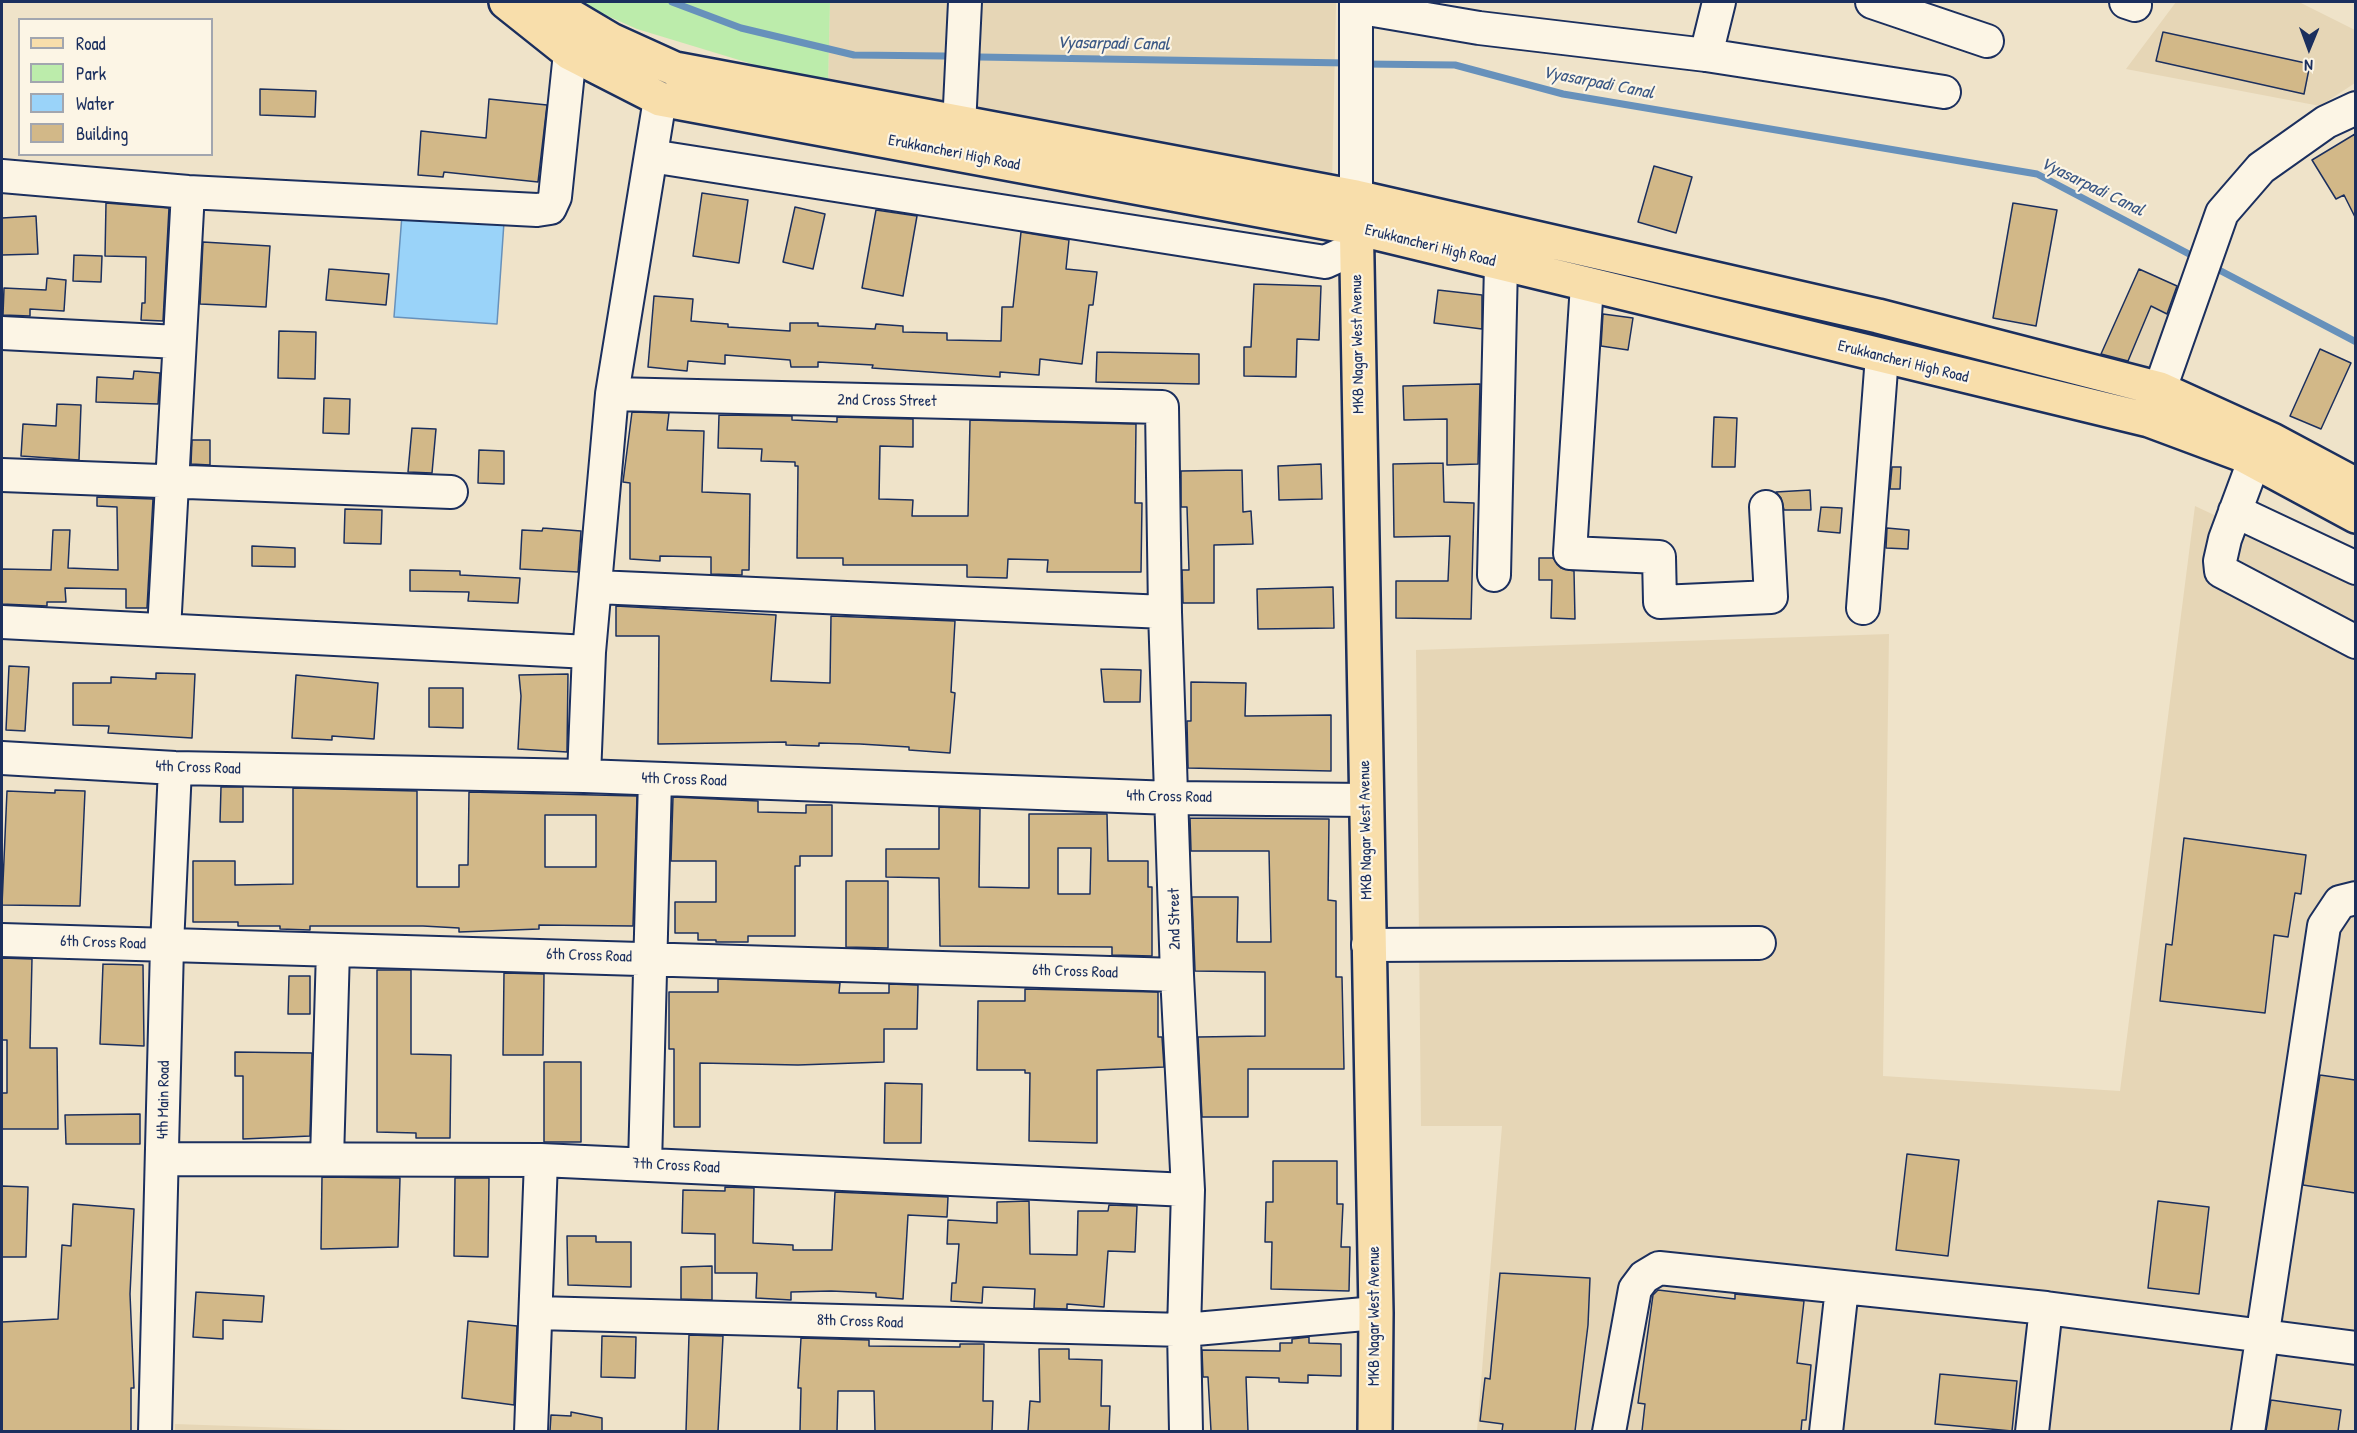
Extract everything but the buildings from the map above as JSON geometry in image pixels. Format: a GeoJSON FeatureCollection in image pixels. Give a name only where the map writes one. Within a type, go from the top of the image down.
{"type":"FeatureCollection","features":[{"type":"Feature","properties":{"kind":"main road","name":"Erukkancheri High Road"},"geometry":{"type":"LineString","coordinates":[[506,2],[570,53],[660,99],[958,139],[1356,225],[1501,264],[2150,420],[2254,461],[2355,516]]}},
{"type":"Feature","properties":{"kind":"main road"},"geometry":{"type":"LineString","coordinates":[[547,2],[611,40],[675,69],[958,139]]}},
{"type":"Feature","properties":{"kind":"main road"},"geometry":{"type":"LineString","coordinates":[[1356,225],[1878,316],[2160,389],[2272,440],[2355,485]]}},
{"type":"Feature","properties":{"kind":"main road","name":"MKB Nagar West Avenue"},"geometry":{"type":"LineString","coordinates":[[1356,225],[1376,1313],[1375,1431]]}},
{"type":"Feature","properties":{"kind":"street"},"geometry":{"type":"LineString","coordinates":[[958,139],[965,2]]}},
{"type":"Feature","properties":{"kind":"street"},"geometry":{"type":"LineString","coordinates":[[1706,55],[1719,2]]}},
{"type":"Feature","properties":{"kind":"street"},"geometry":{"type":"LineString","coordinates":[[651,156],[1325,262],[1356,225],[1356,4],[1482,15],[1706,55],[1944,92]]}},
{"type":"Feature","properties":{"kind":"street"},"geometry":{"type":"LineString","coordinates":[[1885,4],[1987,41]]}},
{"type":"Feature","properties":{"kind":"street"},"geometry":{"type":"LineString","coordinates":[[2,176],[188,192],[537,210],[550,208],[555,197],[570,53]]}},
{"type":"Feature","properties":{"kind":"street"},"geometry":{"type":"LineString","coordinates":[[584,776],[589,652],[612,394],[660,99]]}},
{"type":"Feature","properties":{"kind":"street"},"geometry":{"type":"LineString","coordinates":[[2160,389],[2222,213],[2261,168],[2326,122],[2355,108]]}},
{"type":"Feature","properties":{"kind":"street"},"geometry":{"type":"LineString","coordinates":[[164,630],[188,192]]}},
{"type":"Feature","properties":{"kind":"street"},"geometry":{"type":"LineString","coordinates":[[1494,575],[1501,264]]}},
{"type":"Feature","properties":{"kind":"street"},"geometry":{"type":"LineString","coordinates":[[1587,284],[1570,554],[1659,557],[1659,602],[1771,597],[1766,507]]}},
{"type":"Feature","properties":{"kind":"street"},"geometry":{"type":"LineString","coordinates":[[2,333],[178,342]]}},
{"type":"Feature","properties":{"kind":"street"},"geometry":{"type":"LineString","coordinates":[[1863,608],[1882,357]]}},
{"type":"Feature","properties":{"kind":"street","name":"2nd Cross Street"},"geometry":{"type":"LineString","coordinates":[[612,394],[1162,407]]}},
{"type":"Feature","properties":{"kind":"street","name":"2nd Street"},"geometry":{"type":"LineString","coordinates":[[1162,407],[1165,612],[1177,975],[1188,1190],[1184,1330],[1186,1431]]}},
{"type":"Feature","properties":{"kind":"street"},"geometry":{"type":"LineString","coordinates":[[2254,461],[2235,511],[2220,561],[2222,571],[2355,642]]}},
{"type":"Feature","properties":{"kind":"street"},"geometry":{"type":"LineString","coordinates":[[2,475],[451,492]]}},
{"type":"Feature","properties":{"kind":"street"},"geometry":{"type":"LineString","coordinates":[[2235,511],[2355,568]]}},
{"type":"Feature","properties":{"kind":"street"},"geometry":{"type":"LineString","coordinates":[[596,587],[1165,612]]}},
{"type":"Feature","properties":{"kind":"street"},"geometry":{"type":"LineString","coordinates":[[2,622],[589,652]]}},
{"type":"Feature","properties":{"kind":"street","name":"4th Cross Road"},"geometry":{"type":"LineString","coordinates":[[2,758],[175,768],[584,776],[1172,798],[1366,800]]}},
{"type":"Feature","properties":{"kind":"street","name":"4th Main Road"},"geometry":{"type":"LineString","coordinates":[[155,1431],[167,946],[175,768]]}},
{"type":"Feature","properties":{"kind":"street"},"geometry":{"type":"LineString","coordinates":[[645,1165],[655,779]]}},
{"type":"Feature","properties":{"kind":"street"},"geometry":{"type":"LineString","coordinates":[[2248,1431],[2264,1337],[2324,926],[2340,902],[2355,898]]}},
{"type":"Feature","properties":{"kind":"street","name":"6th Cross Road"},"geometry":{"type":"LineString","coordinates":[[2,940],[1177,975]]}},
{"type":"Feature","properties":{"kind":"street"},"geometry":{"type":"LineString","coordinates":[[1368,945],[1759,943]]}},
{"type":"Feature","properties":{"kind":"street"},"geometry":{"type":"LineString","coordinates":[[327,1159],[333,950]]}},
{"type":"Feature","properties":{"kind":"street","name":"7th Cross Road"},"geometry":{"type":"LineString","coordinates":[[163,1159],[541,1160],[1188,1190]]}},
{"type":"Feature","properties":{"kind":"street"},"geometry":{"type":"LineString","coordinates":[[531,1431],[541,1160]]}},
{"type":"Feature","properties":{"kind":"street"},"geometry":{"type":"LineString","coordinates":[[1609,1431],[1635,1288],[1644,1277],[1659,1268],[2046,1308],[2355,1348]]}},
{"type":"Feature","properties":{"kind":"street"},"geometry":{"type":"LineString","coordinates":[[1826,1431],[1842,1287]]}},
{"type":"Feature","properties":{"kind":"street"},"geometry":{"type":"LineString","coordinates":[[2032,1431],[2046,1308]]}},
{"type":"Feature","properties":{"kind":"street","name":"8th Cross Road"},"geometry":{"type":"LineString","coordinates":[[536,1313],[1184,1330],[1376,1313]]}},
{"type":"Feature","properties":{"kind":"shaded area"},"geometry":{"type":"Polygon","coordinates":[[[830,2],[1336,2],[1332,186],[828,87],[830,2]]]}},
{"type":"Feature","properties":{"kind":"shaded area"},"geometry":{"type":"Polygon","coordinates":[[[2176,2],[2299,2],[2355,30],[2355,83],[2320,106],[2126,69],[2176,2]]]}},
{"type":"Feature","properties":{"kind":"shaded area"},"geometry":{"type":"Polygon","coordinates":[[[2139,269],[2189,291],[2151,377],[2101,355],[2139,269]]]}},
{"type":"Feature","properties":{"kind":"shaded area"},"geometry":{"type":"Polygon","coordinates":[[[2195,506],[2355,581],[2355,1431],[1477,1431],[1502,1126],[1421,1126],[1416,650],[1889,634],[1883,1076],[2120,1091],[2195,506]]]}},
{"type":"Feature","properties":{"kind":"shaded area"},"geometry":{"type":"Polygon","coordinates":[[[175,1424],[376,1431],[175,1432],[175,1424]]]}},
{"type":"Feature","properties":{"kind":"green space"},"geometry":{"type":"Polygon","coordinates":[[[576,2],[830,2],[828,87],[637,29],[576,2]]]}},
{"type":"Feature","properties":{"kind":"water"},"geometry":{"type":"Polygon","coordinates":[[[402,215],[504,222],[497,324],[394,317],[402,215]]]}},
{"type":"Feature","properties":{"kind":"waterway","name":"Vyasarpadi Canal"},"geometry":{"type":"LineString","coordinates":[[672,2],[741,28],[854,55],[944,56]]}},
{"type":"Feature","properties":{"kind":"waterway","name":"Vyasarpadi Canal"},"geometry":{"type":"LineString","coordinates":[[979,57],[1347,63]]}},
{"type":"Feature","properties":{"kind":"waterway","name":"Vyasarpadi Canal"},"geometry":{"type":"LineString","coordinates":[[1364,64],[1455,65],[1563,94],[2037,174],[2189,254]]}},
{"type":"Feature","properties":{"kind":"waterway","name":"Vyasarpadi Canal"},"geometry":{"type":"LineString","coordinates":[[2221,271],[2356,342]]}}]}
